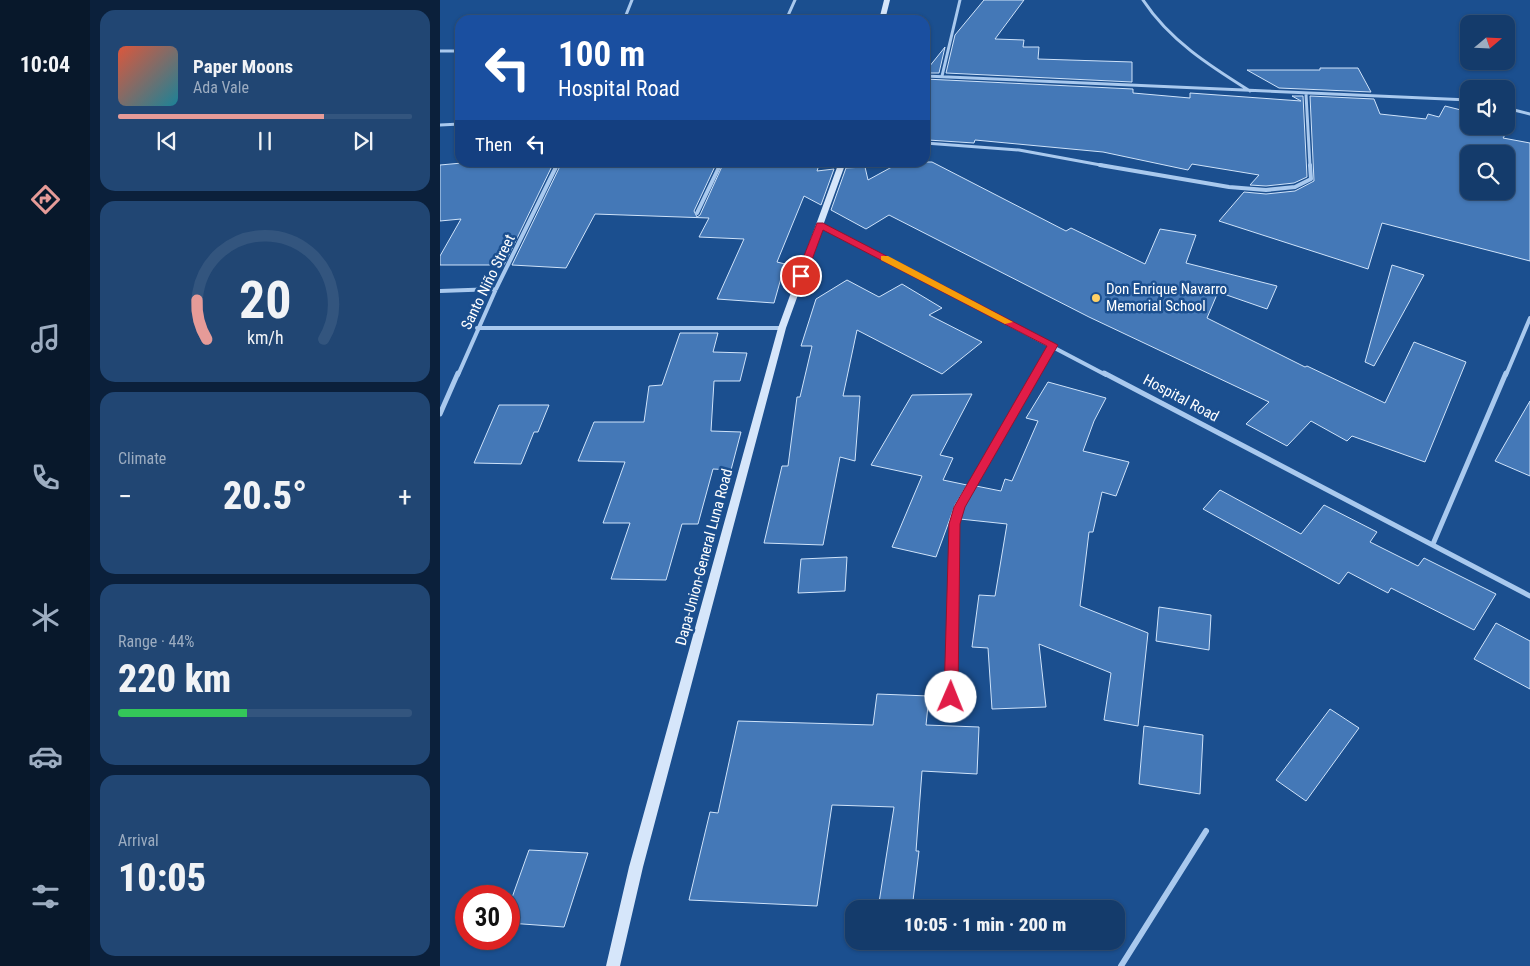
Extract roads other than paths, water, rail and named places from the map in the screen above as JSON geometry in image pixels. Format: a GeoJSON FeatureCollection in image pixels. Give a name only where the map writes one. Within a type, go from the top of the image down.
{"type":"FeatureCollection","features":[{"type":"Feature","properties":{"kind":"main road"},"geometry":{"type":"LineString","coordinates":[[883,15],[887,0]]}},
{"type":"Feature","properties":{"kind":"main road","name":"Dapa-Union-General Luna Road"},"geometry":{"type":"LineString","coordinates":[[617,965],[636,867],[782,328],[842,167]]}},
{"type":"Feature","properties":{"kind":"street"},"geometry":{"type":"LineString","coordinates":[[626,15],[632,0]]}},
{"type":"Feature","properties":{"kind":"street"},"geometry":{"type":"LineString","coordinates":[[788,15],[795,0]]}},
{"type":"Feature","properties":{"kind":"street"},"geometry":{"type":"LineString","coordinates":[[942,76],[960,0]]}},
{"type":"Feature","properties":{"kind":"street"},"geometry":{"type":"LineString","coordinates":[[1143,0],[1162,27],[1181,43],[1253,92]]}},
{"type":"Feature","properties":{"kind":"street"},"geometry":{"type":"LineString","coordinates":[[440,51],[455,51]]}},
{"type":"Feature","properties":{"kind":"street"},"geometry":{"type":"LineString","coordinates":[[930,76],[1253,92],[1460,100]]}},
{"type":"Feature","properties":{"kind":"street"},"geometry":{"type":"LineString","coordinates":[[930,143],[988,146],[1050,155],[1190,182],[1241,189],[1286,190],[1299,188],[1308,184],[1311,179],[1306,94]]}},
{"type":"Feature","properties":{"kind":"street"},"geometry":{"type":"LineString","coordinates":[[1515,110],[1530,114]]}},
{"type":"Feature","properties":{"kind":"street"},"geometry":{"type":"LineString","coordinates":[[440,124],[455,124]]}},
{"type":"Feature","properties":{"kind":"street","name":"Santo Niño Street"},"geometry":{"type":"LineString","coordinates":[[440,414],[477,328],[556,167]]}},
{"type":"Feature","properties":{"kind":"street"},"geometry":{"type":"LineString","coordinates":[[697,213],[719,167]]}},
{"type":"Feature","properties":{"kind":"street","name":"Hospital Road"},"geometry":{"type":"LineString","coordinates":[[820,225],[1053,345],[1530,596]]}},
{"type":"Feature","properties":{"kind":"street"},"geometry":{"type":"LineString","coordinates":[[440,290],[496,288]]}},
{"type":"Feature","properties":{"kind":"street"},"geometry":{"type":"LineString","coordinates":[[1433,544],[1530,318]]}},
{"type":"Feature","properties":{"kind":"street"},"geometry":{"type":"LineString","coordinates":[[477,328],[782,328]]}},
{"type":"Feature","properties":{"kind":"street"},"geometry":{"type":"LineString","coordinates":[[951,697],[954,524],[960,507],[1053,345]]}},
{"type":"Feature","properties":{"kind":"street"},"geometry":{"type":"LineString","coordinates":[[1121,966],[1206,831]]}},
{"type":"Feature","properties":{"kind":"place","name":"Don Enrique Navarro Memorial School"},"geometry":{"type":"Point","coordinates":[1096,298]}}]}
